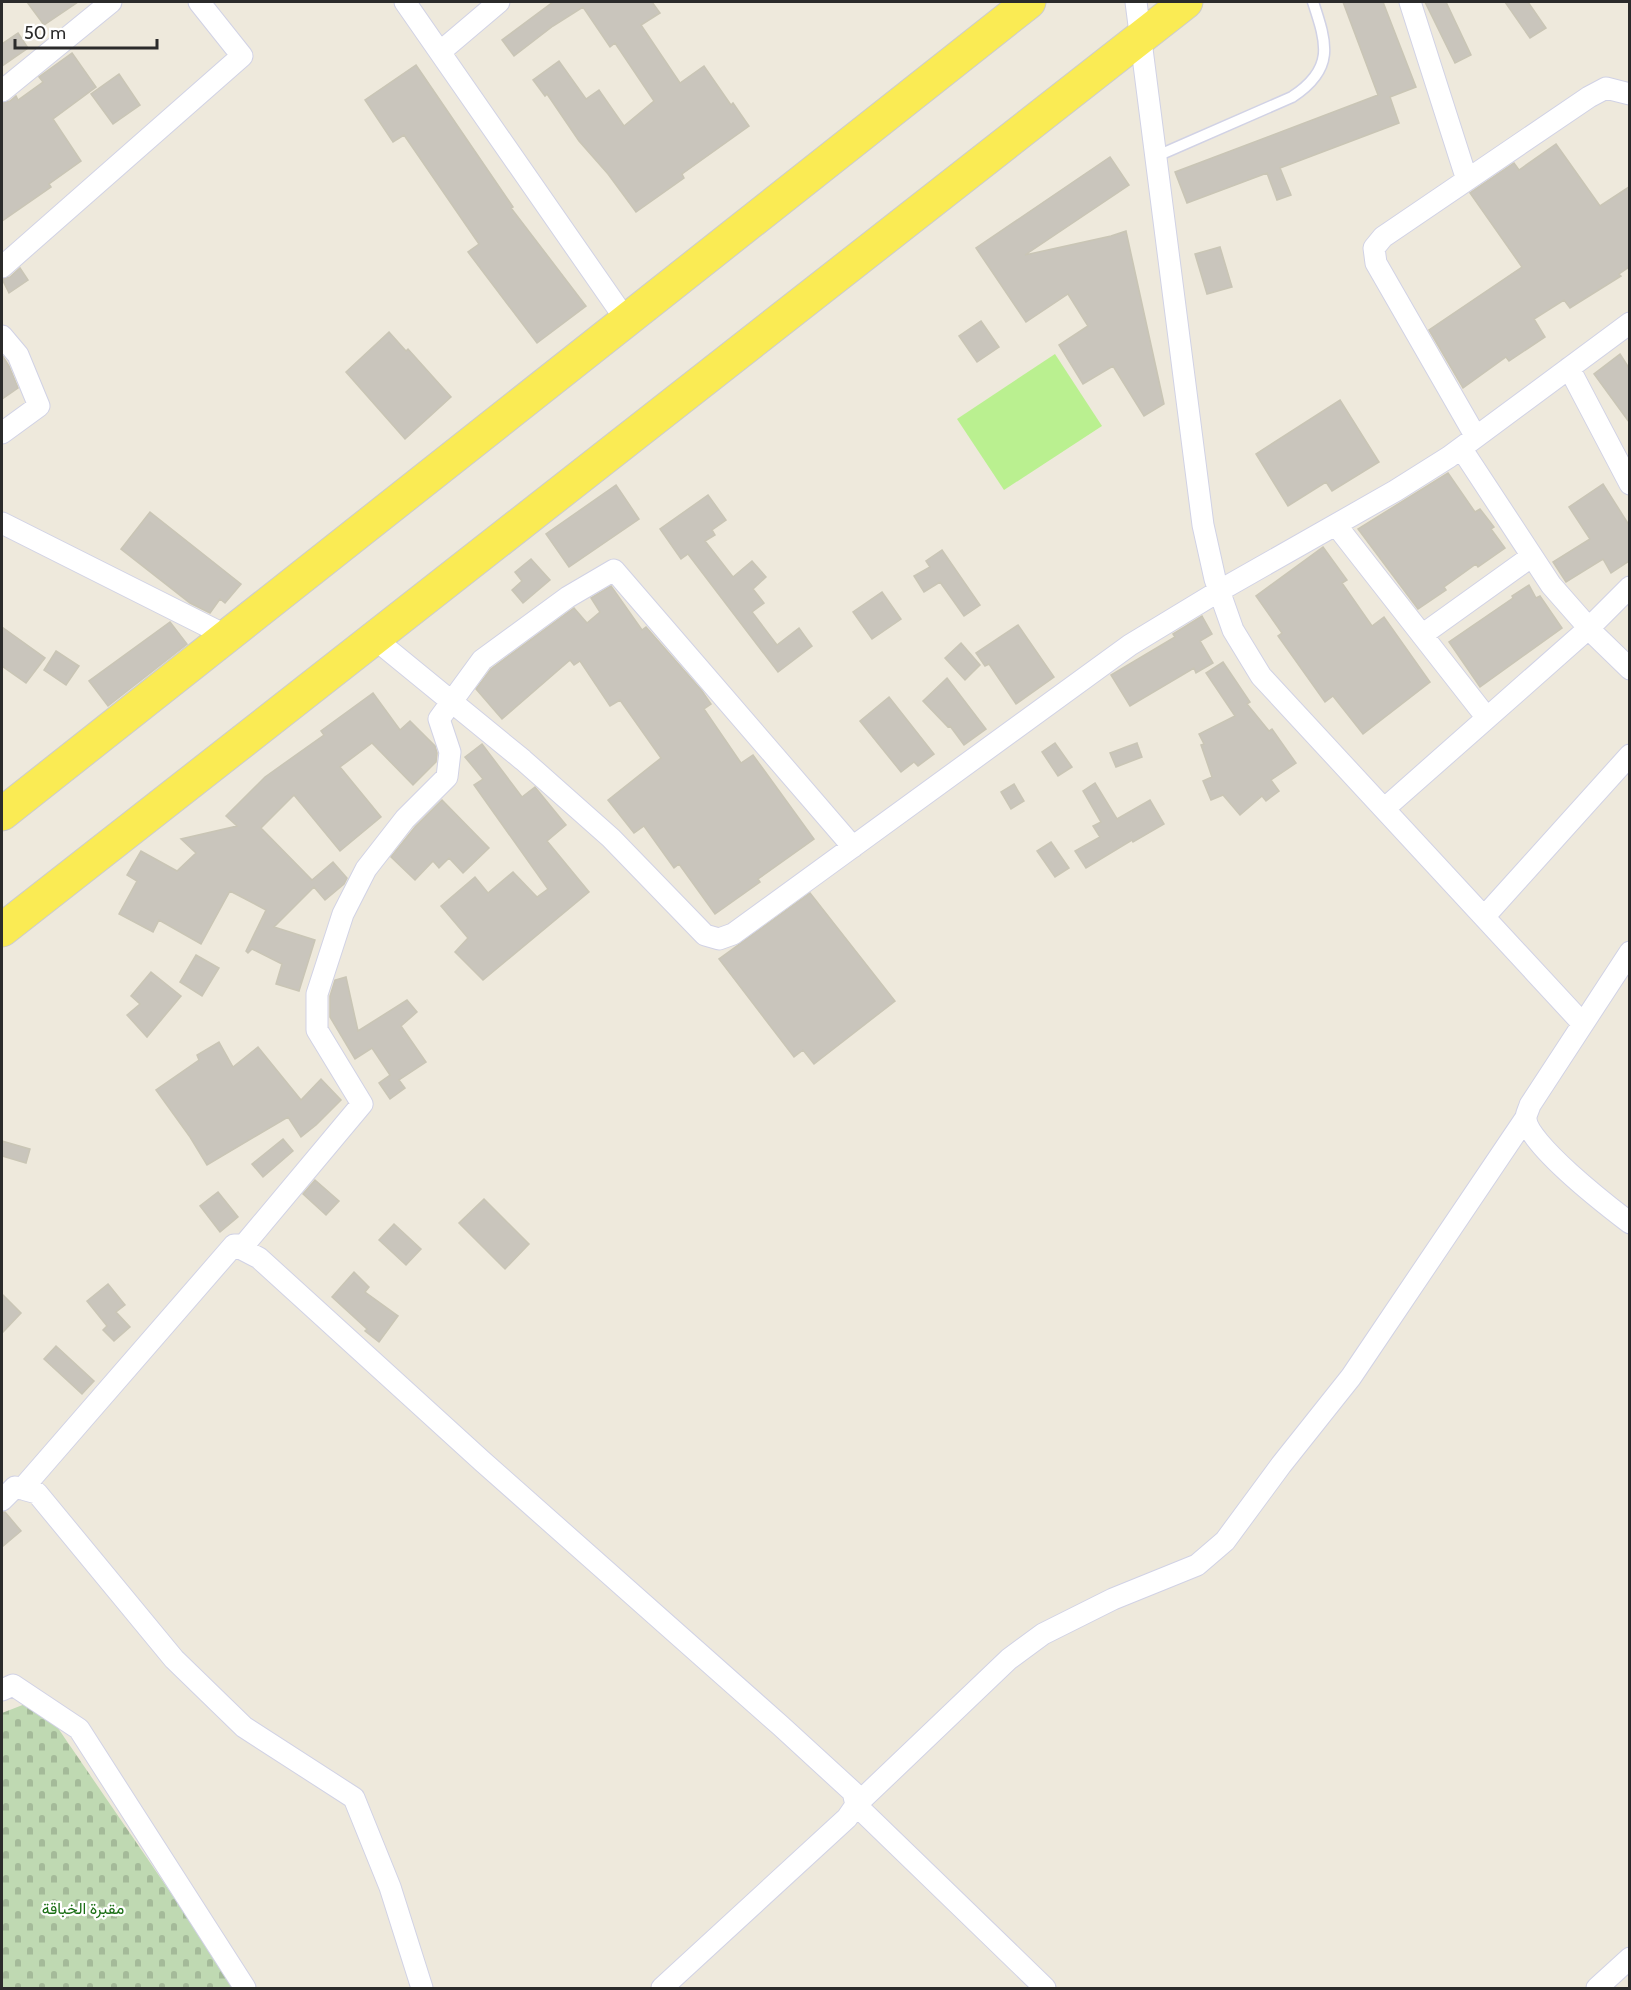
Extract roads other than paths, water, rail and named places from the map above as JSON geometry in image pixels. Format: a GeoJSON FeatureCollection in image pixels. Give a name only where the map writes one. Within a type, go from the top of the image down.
{"type":"FeatureCollection","features":[{"type":"Feature","properties":{"kind":"main road"},"geometry":{"type":"LineString","coordinates":[[2,814],[1029,2]]}},
{"type":"Feature","properties":{"kind":"main road"},"geometry":{"type":"LineString","coordinates":[[2,930],[1186,2]]}},
{"type":"Feature","properties":{"kind":"street"},"geometry":{"type":"LineString","coordinates":[[2,91],[111,2]]}},
{"type":"Feature","properties":{"kind":"street"},"geometry":{"type":"LineString","coordinates":[[2,267],[242,56],[199,2]]}},
{"type":"Feature","properties":{"kind":"street"},"geometry":{"type":"LineString","coordinates":[[405,2],[626,320]]}},
{"type":"Feature","properties":{"kind":"street"},"geometry":{"type":"LineString","coordinates":[[440,52],[499,2]]}},
{"type":"Feature","properties":{"kind":"street"},"geometry":{"type":"LineString","coordinates":[[1136,2],[1203,525],[1219,591],[1233,630],[1261,676],[1583,1024]]}},
{"type":"Feature","properties":{"kind":"street"},"geometry":{"type":"LineString","coordinates":[[1410,2],[1467,180]]}},
{"type":"Feature","properties":{"kind":"street"},"geometry":{"type":"LineString","coordinates":[[1629,94],[1606,88],[1383,237],[1374,248],[1376,263],[1468,443],[1532,556],[1551,585],[1629,669]]}},
{"type":"Feature","properties":{"kind":"street"},"geometry":{"type":"LineString","coordinates":[[375,639],[523,760],[611,838],[705,935],[719,939],[733,934],[1130,645],[1219,591],[1395,491],[1468,443],[1569,368],[1626,334]]}},
{"type":"Feature","properties":{"kind":"street"},"geometry":{"type":"LineString","coordinates":[[2,336],[18,355],[39,406],[2,433]]}},
{"type":"Feature","properties":{"kind":"street"},"geometry":{"type":"LineString","coordinates":[[1569,368],[1629,484]]}},
{"type":"Feature","properties":{"kind":"street"},"geometry":{"type":"LineString","coordinates":[[1336,525],[1487,718]]}},
{"type":"Feature","properties":{"kind":"street"},"geometry":{"type":"LineString","coordinates":[[4,529],[226,636]]}},
{"type":"Feature","properties":{"kind":"street"},"geometry":{"type":"LineString","coordinates":[[1422,635],[1532,556]]}},
{"type":"Feature","properties":{"kind":"street"},"geometry":{"type":"LineString","coordinates":[[22,1489],[234,1245],[244,1245],[362,1104],[317,1030],[317,994],[343,914],[366,869],[405,819],[447,777],[450,752],[439,719],[483,660],[568,597],[614,570],[853,846]]}},
{"type":"Feature","properties":{"kind":"street"},"geometry":{"type":"LineString","coordinates":[[1384,808],[1589,628],[1629,587]]}},
{"type":"Feature","properties":{"kind":"street"},"geometry":{"type":"LineString","coordinates":[[1484,917],[1629,755]]}},
{"type":"Feature","properties":{"kind":"street"},"geometry":{"type":"LineString","coordinates":[[662,1989],[847,1818],[856,1805],[1009,1659],[1043,1634],[1113,1599],[1197,1565],[1225,1541],[1281,1465],[1351,1377],[1526,1119],[1530,1105],[1629,952]]}},
{"type":"Feature","properties":{"kind":"street"},"geometry":{"type":"LineString","coordinates":[[1526,1119],[1531,1135],[1591,1193],[1629,1223]]}},
{"type":"Feature","properties":{"kind":"street"},"geometry":{"type":"LineString","coordinates":[[234,1245],[259,1258],[482,1461],[853,1791],[856,1805],[1045,1989]]}},
{"type":"Feature","properties":{"kind":"street"},"geometry":{"type":"LineString","coordinates":[[2,1500],[15,1487],[37,1493],[174,1659],[244,1727],[354,1798],[390,1887],[422,1989]]}},
{"type":"Feature","properties":{"kind":"street"},"geometry":{"type":"LineString","coordinates":[[2,1690],[13,1685],[79,1729],[245,1989]]}},
{"type":"Feature","properties":{"kind":"street"},"geometry":{"type":"LineString","coordinates":[[1597,1989],[1629,1958]]}},
{"type":"Feature","properties":{"kind":"lane"},"geometry":{"type":"LineString","coordinates":[[1157,156],[1292,97],[1310,85],[1320,68],[1324,51],[1324,35],[1313,2]]}},
{"type":"Feature","properties":{"kind":"park label","name":"مقبرة الخباقة"},"geometry":{"type":"Point","coordinates":[83,1908]}}]}
